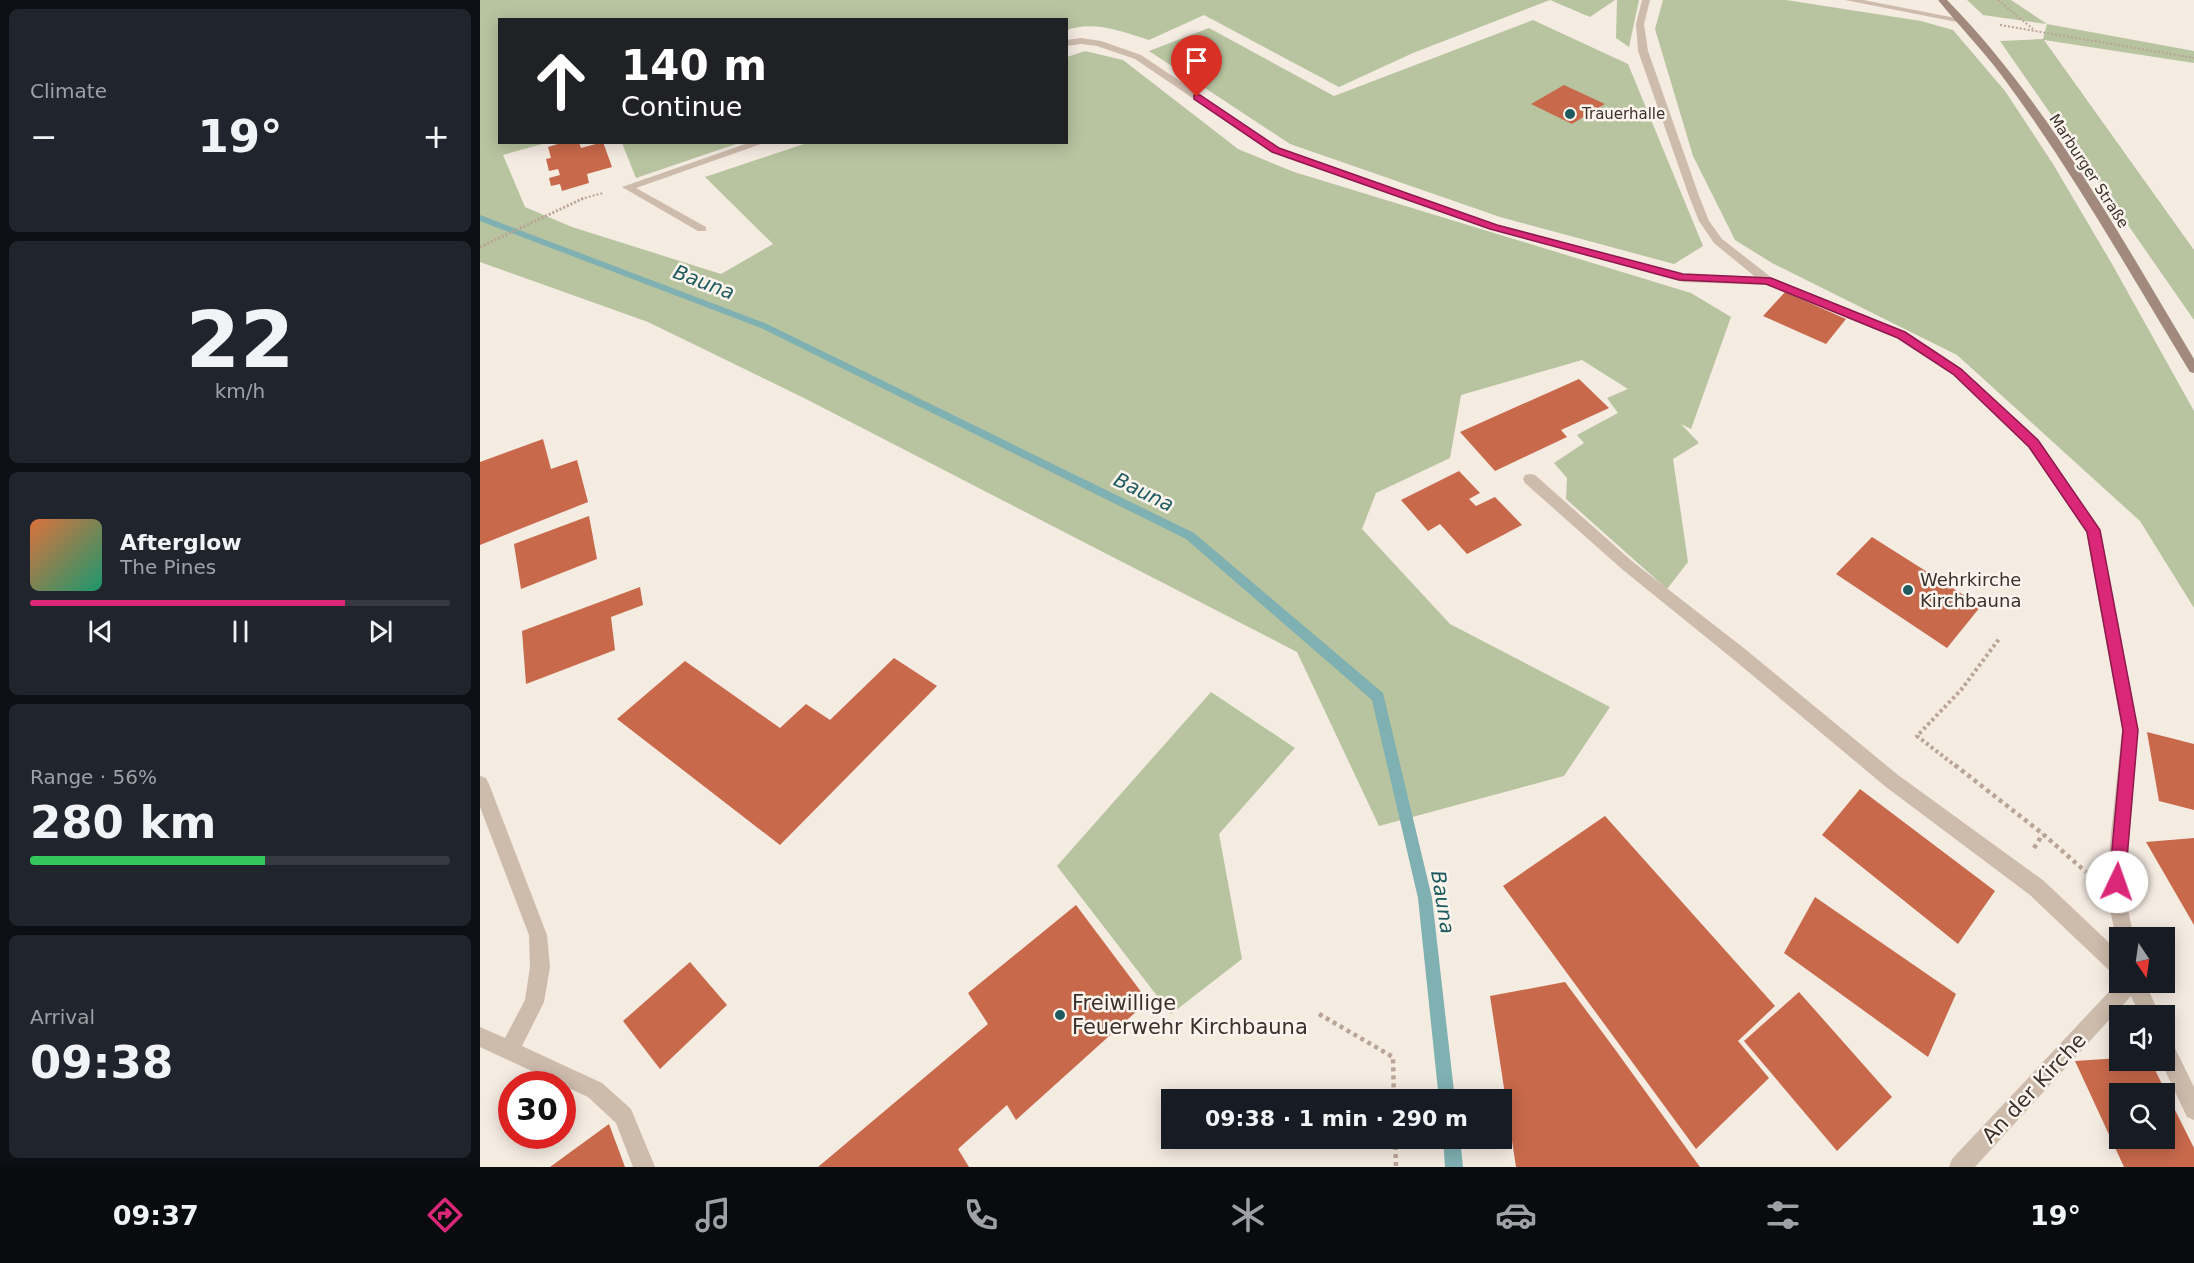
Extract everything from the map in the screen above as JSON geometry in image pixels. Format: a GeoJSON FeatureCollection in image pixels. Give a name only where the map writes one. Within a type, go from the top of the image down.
{"type":"FeatureCollection","features":[{"type":"Feature","properties":{"kind":"street"},"geometry":{"type":"LineString","coordinates":[[1646,0],[1640,24],[1643,51],[1704,221],[1718,241],[1768,281],[1902,335],[1957,371],[2033,443],[2093,530],[2130,730],[2117,863],[2117,900],[2123,927]]}},
{"type":"Feature","properties":{"kind":"street"},"geometry":{"type":"LineString","coordinates":[[1849,0],[1962,20]]}},
{"type":"Feature","properties":{"kind":"street","name":"Marburger Straße"},"geometry":{"type":"LineString","coordinates":[[1942,0],[1962,20],[2013,83],[2068,163],[2194,369]]}},
{"type":"Feature","properties":{"kind":"street"},"geometry":{"type":"LineString","coordinates":[[1068,43],[1081,41],[1098,43],[1137,57],[1276,150],[1493,227],[1683,278],[1768,281]]}},
{"type":"Feature","properties":{"kind":"street"},"geometry":{"type":"LineString","coordinates":[[627,187],[756,144]]}},
{"type":"Feature","properties":{"kind":"street"},"geometry":{"type":"LineString","coordinates":[[627,187],[702,229]]}},
{"type":"Feature","properties":{"kind":"street"},"geometry":{"type":"LineString","coordinates":[[1530,479],[1628,566],[1739,654],[1892,781],[2037,888],[2109,957]]}},
{"type":"Feature","properties":{"kind":"street"},"geometry":{"type":"LineString","coordinates":[[480,784],[538,935],[540,967],[534,1002],[509,1051]]}},
{"type":"Feature","properties":{"kind":"street","name":"An der Kirche"},"geometry":{"type":"LineString","coordinates":[[1960,1167],[2123,993]]}},
{"type":"Feature","properties":{"kind":"street"},"geometry":{"type":"LineString","coordinates":[[480,1037],[595,1090],[624,1116],[644,1167]]}},
{"type":"Feature","properties":{"kind":"street"},"geometry":{"type":"LineString","coordinates":[[2175,1070],[2194,1110]]}},
{"type":"Feature","properties":{"kind":"path"},"geometry":{"type":"LineString","coordinates":[[1998,0],[2034,30]]}},
{"type":"Feature","properties":{"kind":"path"},"geometry":{"type":"LineString","coordinates":[[1962,20],[2194,58]]}},
{"type":"Feature","properties":{"kind":"path"},"geometry":{"type":"LineString","coordinates":[[480,247],[585,197],[627,187]]}},
{"type":"Feature","properties":{"kind":"path"},"geometry":{"type":"LineString","coordinates":[[2000,639],[1961,690],[1917,736],[2043,834],[2117,900]]}},
{"type":"Feature","properties":{"kind":"path"},"geometry":{"type":"LineString","coordinates":[[1319,1014],[1393,1057],[1394,1089]]}},
{"type":"Feature","properties":{"kind":"path"},"geometry":{"type":"LineString","coordinates":[[1395,1149],[1396,1167]]}},
{"type":"Feature","properties":{"kind":"green space"},"geometry":{"type":"Polygon","coordinates":[[[480,0],[1550,0],[1413,53],[1339,87],[1204,15],[1149,40],[1098,27],[1087,26],[1068,30],[1068,18],[498,18],[498,144],[542,144],[503,155],[525,207],[572,227],[721,274],[773,244],[705,177],[804,144],[1068,144],[1068,57],[1085,51],[1123,60],[1238,149],[1294,172],[1691,293],[1731,317],[1691,429],[1681,424],[1699,443],[1673,459],[1688,562],[1667,589],[1566,499],[1567,478],[1554,463],[1584,443],[1577,435],[1618,413],[1607,398],[1628,389],[1582,360],[1461,395],[1450,458],[1376,493],[1362,529],[1450,624],[1610,707],[1564,776],[1379,826],[1297,652],[806,399],[648,322],[480,262],[480,0]]]}},
{"type":"Feature","properties":{"kind":"green space"},"geometry":{"type":"Polygon","coordinates":[[[1550,0],[1615,0],[1590,17],[1550,0]]]}},
{"type":"Feature","properties":{"kind":"green space"},"geometry":{"type":"Polygon","coordinates":[[[1617,0],[1639,0],[1629,47],[1616,38],[1617,0]]]}},
{"type":"Feature","properties":{"kind":"green space"},"geometry":{"type":"Polygon","coordinates":[[[1663,0],[1786,0],[1921,21],[1953,30],[2005,91],[2053,164],[2194,411],[2194,608],[2140,521],[1957,355],[1772,263],[1735,240],[1693,156],[1655,29],[1663,0]]]}},
{"type":"Feature","properties":{"kind":"green space"},"geometry":{"type":"Polygon","coordinates":[[[1967,0],[2011,0],[2047,24],[1983,15],[1967,0]]]}},
{"type":"Feature","properties":{"kind":"green space"},"geometry":{"type":"Polygon","coordinates":[[[1533,20],[1628,64],[1703,246],[1674,264],[1500,217],[1290,144],[1149,51],[1209,28],[1334,96],[1533,20]]]}},
{"type":"Feature","properties":{"kind":"green space"},"geometry":{"type":"Polygon","coordinates":[[[2047,24],[2194,51],[2194,63],[2044,40],[2194,250],[2194,320],[2000,41],[2043,39],[2047,24]]]}},
{"type":"Feature","properties":{"kind":"green space"},"geometry":{"type":"Polygon","coordinates":[[[622,144],[736,144],[636,178],[622,144]]]}},
{"type":"Feature","properties":{"kind":"green space"},"geometry":{"type":"Polygon","coordinates":[[[1211,692],[1295,748],[1219,834],[1242,959],[1171,1014],[1057,866],[1211,692]]]}},
{"type":"Feature","properties":{"kind":"building","name":"Trauerhalle"},"geometry":{"type":"Polygon","coordinates":[[[1564,85],[1605,104],[1572,124],[1531,104],[1564,85]]]}},
{"type":"Feature","properties":{"kind":"building"},"geometry":{"type":"Polygon","coordinates":[[[558,144],[580,144],[581,148],[604,144],[612,167],[587,174],[589,183],[562,191],[560,184],[551,186],[549,178],[560,175],[558,169],[549,171],[546,159],[551,158],[548,147],[558,144]]]}},
{"type":"Feature","properties":{"kind":"building"},"geometry":{"type":"Polygon","coordinates":[[[1785,292],[1846,319],[1826,344],[1763,316],[1785,292]]]}},
{"type":"Feature","properties":{"kind":"building"},"geometry":{"type":"Polygon","coordinates":[[[1579,379],[1609,408],[1561,430],[1567,437],[1495,471],[1460,432],[1579,379]]]}},
{"type":"Feature","properties":{"kind":"building"},"geometry":{"type":"Polygon","coordinates":[[[543,439],[551,469],[577,460],[588,502],[480,545],[480,462],[543,439]]]}},
{"type":"Feature","properties":{"kind":"building"},"geometry":{"type":"Polygon","coordinates":[[[1459,471],[1480,493],[1469,499],[1476,506],[1495,497],[1522,525],[1467,554],[1440,524],[1428,531],[1401,500],[1459,471]]]}},
{"type":"Feature","properties":{"kind":"building"},"geometry":{"type":"Polygon","coordinates":[[[589,516],[597,559],[521,589],[514,544],[589,516]]]}},
{"type":"Feature","properties":{"kind":"building","name":"Wehrkirche Kirchbauna"},"geometry":{"type":"Polygon","coordinates":[[[1872,537],[1981,606],[1947,648],[1836,574],[1872,537]]]}},
{"type":"Feature","properties":{"kind":"building"},"geometry":{"type":"Polygon","coordinates":[[[640,587],[643,605],[611,617],[615,650],[526,684],[522,631],[640,587]]]}},
{"type":"Feature","properties":{"kind":"building"},"geometry":{"type":"Polygon","coordinates":[[[894,658],[937,686],[780,845],[617,719],[685,661],[780,728],[806,704],[830,720],[894,658]]]}},
{"type":"Feature","properties":{"kind":"building"},"geometry":{"type":"Polygon","coordinates":[[[2147,732],[2194,744],[2194,810],[2159,801],[2147,732]]]}},
{"type":"Feature","properties":{"kind":"building"},"geometry":{"type":"Polygon","coordinates":[[[1860,789],[1995,891],[1958,944],[1822,835],[1860,789]]]}},
{"type":"Feature","properties":{"kind":"building"},"geometry":{"type":"Polygon","coordinates":[[[1605,816],[1775,1006],[1738,1041],[1769,1078],[1696,1149],[1503,886],[1605,816]]]}},
{"type":"Feature","properties":{"kind":"building"},"geometry":{"type":"Polygon","coordinates":[[[2194,838],[2194,925],[2146,842],[2194,838]]]}},
{"type":"Feature","properties":{"kind":"building"},"geometry":{"type":"Polygon","coordinates":[[[1815,897],[1956,994],[1928,1057],[1784,953],[1815,897]]]}},
{"type":"Feature","properties":{"kind":"building"},"geometry":{"type":"Polygon","coordinates":[[[1076,905],[1148,1001],[1016,1120],[1007,1105],[958,1149],[969,1167],[818,1167],[988,1024],[968,993],[1076,905]]]}},
{"type":"Feature","properties":{"kind":"building"},"geometry":{"type":"Polygon","coordinates":[[[690,962],[727,1005],[660,1069],[623,1021],[690,962]]]}},
{"type":"Feature","properties":{"kind":"building"},"geometry":{"type":"Polygon","coordinates":[[[1565,982],[1700,1167],[1516,1167],[1512,1141],[1512,1089],[1504,1089],[1490,996],[1565,982]]]}},
{"type":"Feature","properties":{"kind":"building"},"geometry":{"type":"Polygon","coordinates":[[[1799,992],[1892,1097],[1837,1151],[1744,1041],[1799,992]]]}},
{"type":"Feature","properties":{"kind":"building"},"geometry":{"type":"Polygon","coordinates":[[[2109,1059],[2109,1071],[2156,1071],[2162,1083],[2109,1083],[2109,1135],[2075,1061],[2109,1059]]]}},
{"type":"Feature","properties":{"kind":"building"},"geometry":{"type":"Polygon","coordinates":[[[2175,1110],[2194,1148],[2194,1167],[2124,1167],[2116,1149],[2175,1149],[2175,1110]]]}},
{"type":"Feature","properties":{"kind":"building"},"geometry":{"type":"Polygon","coordinates":[[[609,1124],[625,1167],[550,1167],[609,1124]]]}},
{"type":"Feature","properties":{"kind":"waterway","name":"Bauna"},"geometry":{"type":"LineString","coordinates":[[480,218],[764,326],[1190,536],[1378,697],[1425,898],[1446,1089]]}},
{"type":"Feature","properties":{"kind":"waterway","name":"Bauna"},"geometry":{"type":"LineString","coordinates":[[1452,1149],[1454,1167]]}},
{"type":"Feature","properties":{"kind":"place","name":"Trauerhalle"},"geometry":{"type":"Point","coordinates":[1570,114]}},
{"type":"Feature","properties":{"kind":"place","name":"Wehrkirche Kirchbauna"},"geometry":{"type":"Point","coordinates":[1908,590]}},
{"type":"Feature","properties":{"kind":"place","name":"Freiwillige Feuerwehr Kirchbauna"},"geometry":{"type":"Point","coordinates":[1060,1015]}},
{"type":"Feature","properties":{"kind":"route"},"geometry":{"type":"LineString","coordinates":[[1197,97],[1276,150],[1493,227],[1683,278],[1768,281],[1902,335],[1957,371],[2033,443],[2093,530],[2130,730],[2117,882]]}}]}
